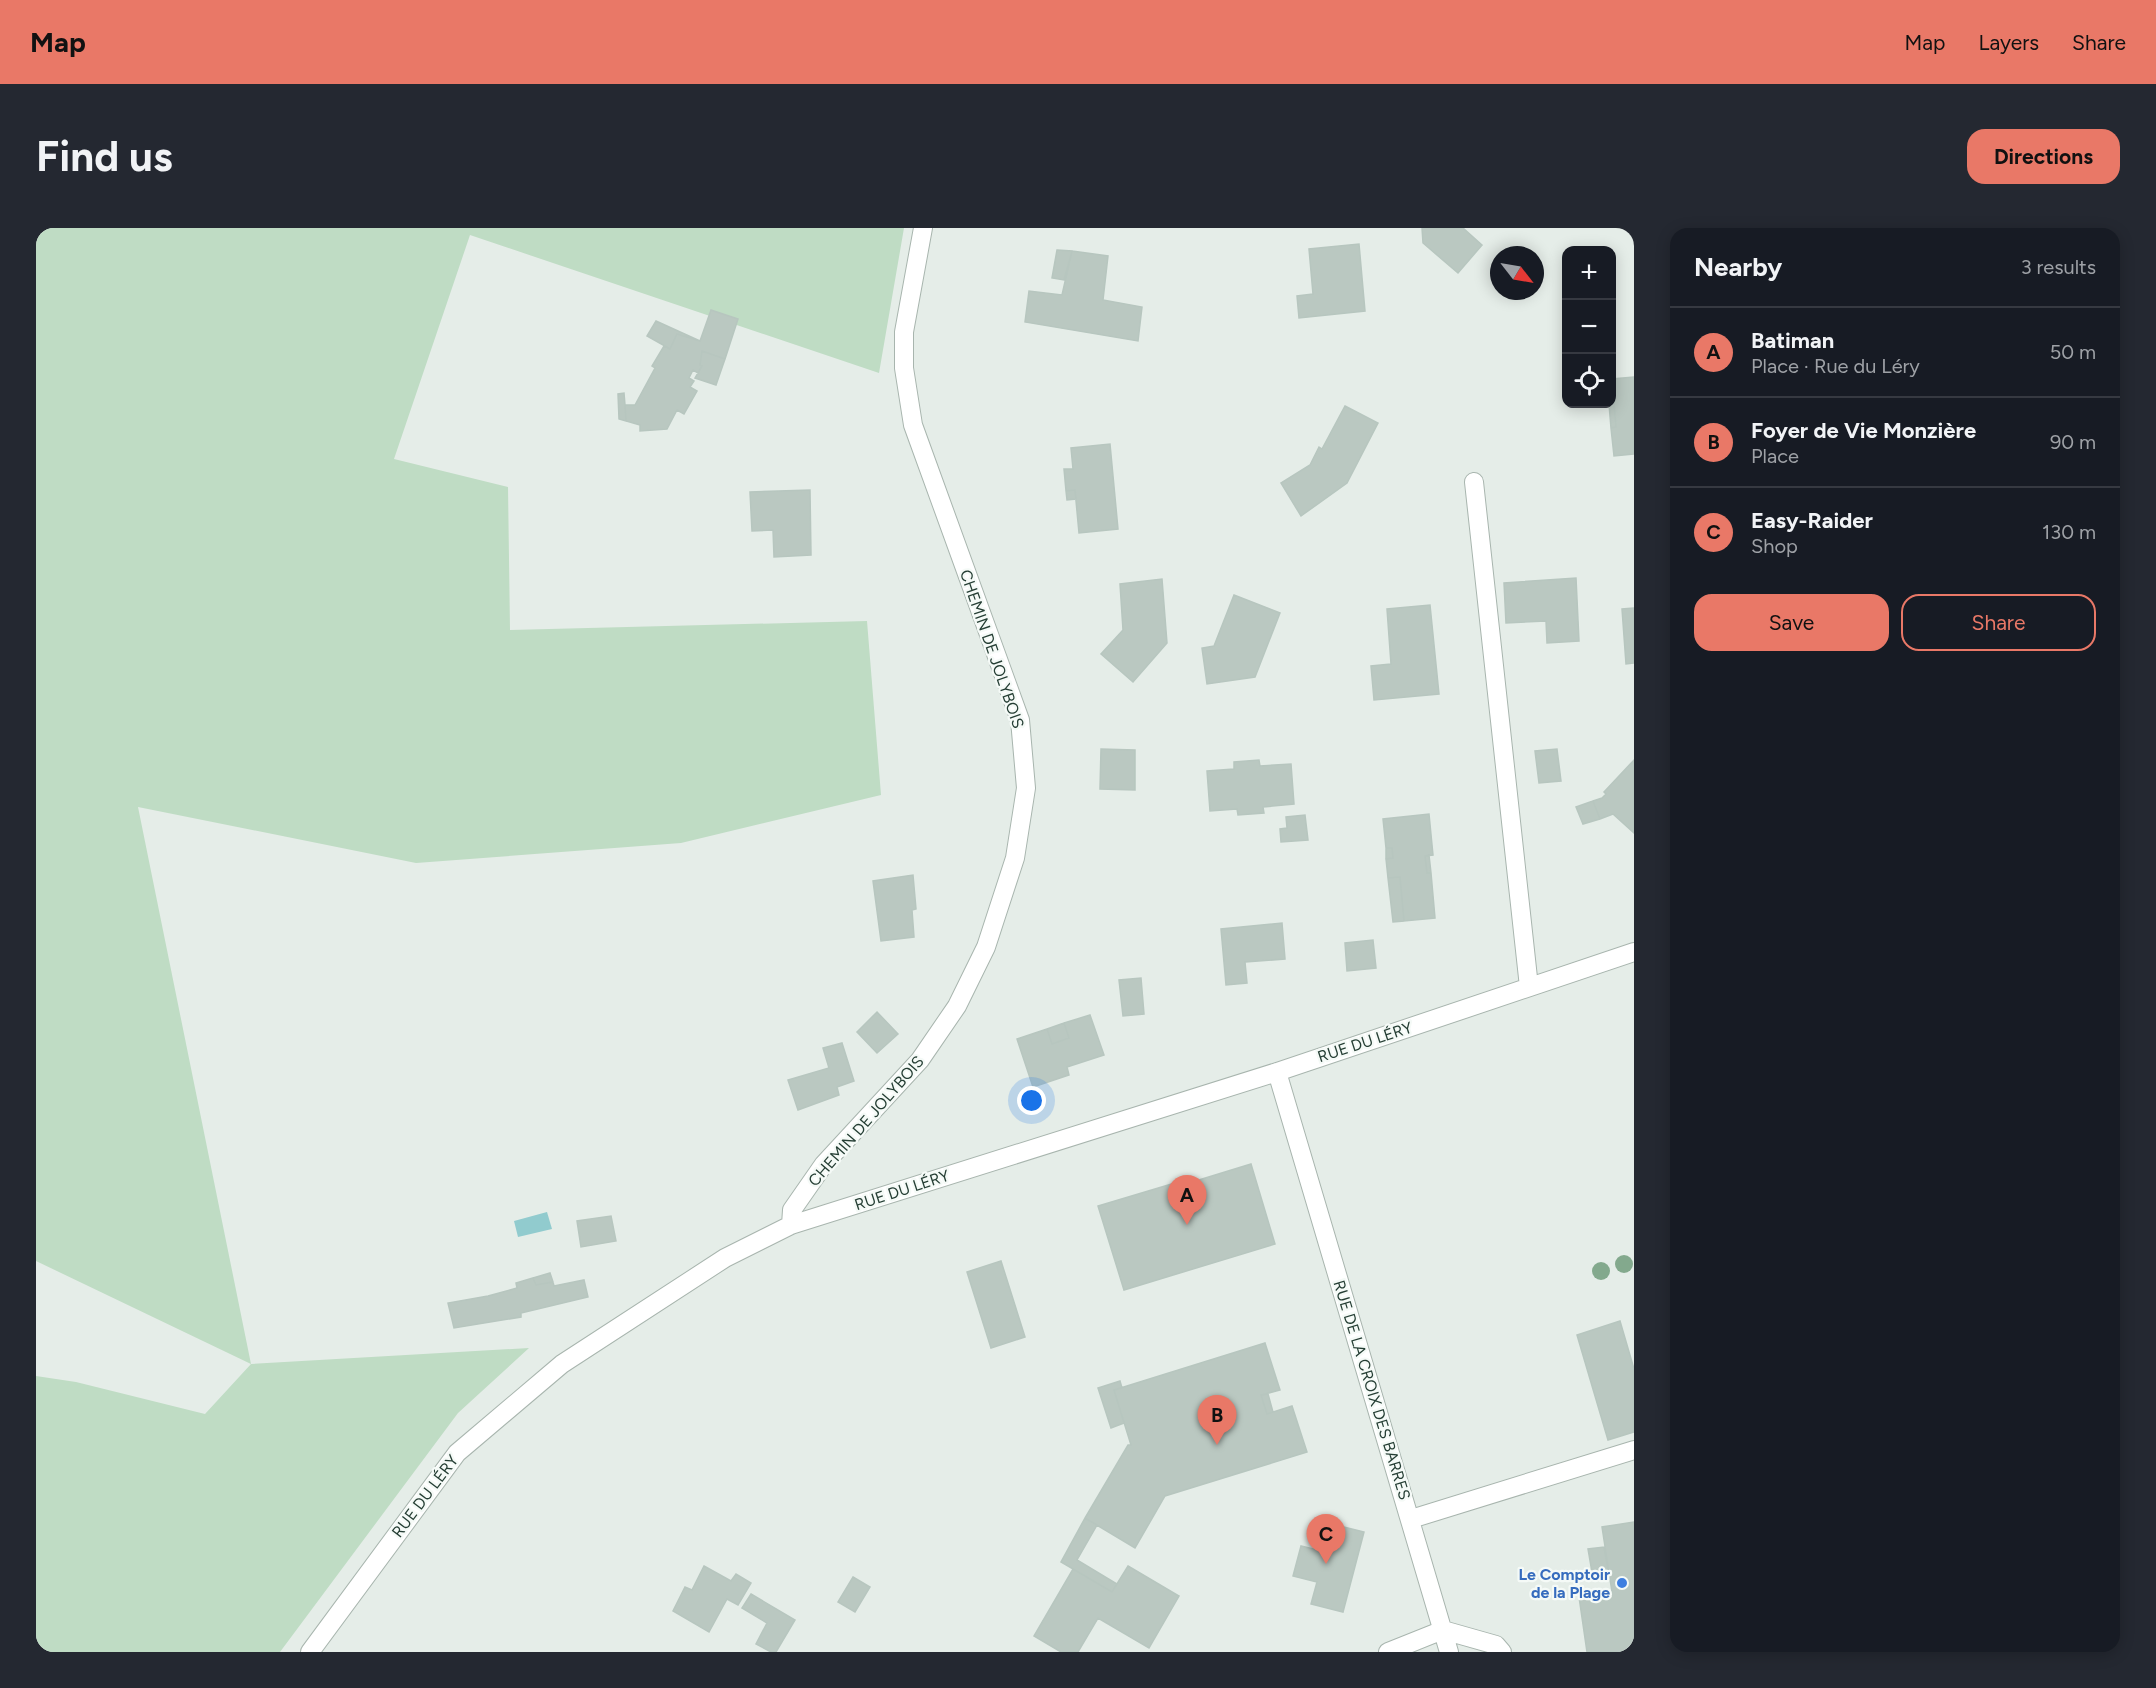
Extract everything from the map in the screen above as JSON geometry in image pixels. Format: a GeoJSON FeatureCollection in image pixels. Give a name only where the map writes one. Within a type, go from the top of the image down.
{"type":"FeatureCollection","features":[{"type":"Feature","properties":{"kind":"street","name":"CHEMIN DE JOLYBOIS"},"geometry":{"type":"LineString","coordinates":[[791,1225],[792,1210],[824,1164],[920,1060],[957,1006],[986,947],[1015,858],[1026,788],[1020,720],[913,424],[904,368],[904,332],[923,228]]}},
{"type":"Feature","properties":{"kind":"street"},"geometry":{"type":"LineString","coordinates":[[1474,482],[1529,987]]}},
{"type":"Feature","properties":{"kind":"street","name":"RUE DU LÉRY"},"geometry":{"type":"LineString","coordinates":[[310,1652],[457,1453],[562,1364],[725,1258],[791,1225],[1277,1072],[1634,952]]}},
{"type":"Feature","properties":{"kind":"street","name":"RUE DE LA CROIX DES BARRES"},"geometry":{"type":"LineString","coordinates":[[1277,1072],[1411,1519],[1634,1450]]}},
{"type":"Feature","properties":{"kind":"street"},"geometry":{"type":"LineString","coordinates":[[1411,1519],[1449,1652]]}},
{"type":"Feature","properties":{"kind":"street"},"geometry":{"type":"LineString","coordinates":[[1388,1652],[1443,1629],[1496,1645],[1502,1652]]}},
{"type":"Feature","properties":{"kind":"green space"},"geometry":{"type":"Polygon","coordinates":[[[36,228],[904,228],[879,373],[470,235],[394,459],[508,487],[510,630],[867,621],[881,795],[681,843],[416,863],[138,807],[251,1364],[36,1261],[36,228]]]}},
{"type":"Feature","properties":{"kind":"green space"},"geometry":{"type":"Polygon","coordinates":[[[529,1348],[458,1413],[280,1652],[36,1652],[36,1376],[76,1382],[205,1414],[251,1364],[529,1348]]]}},
{"type":"Feature","properties":{"kind":"water"},"geometry":{"type":"Polygon","coordinates":[[[547,1212],[552,1229],[518,1237],[514,1221],[547,1212]]]}},
{"type":"Feature","properties":{"kind":"building"},"geometry":{"type":"Polygon","coordinates":[[[1422,228],[1463,228],[1482,245],[1458,273],[1423,243],[1422,228]]]}},
{"type":"Feature","properties":{"kind":"building"},"geometry":{"type":"Polygon","coordinates":[[[1359,244],[1365,311],[1299,318],[1297,296],[1313,294],[1309,249],[1359,244]]]}},
{"type":"Feature","properties":{"kind":"building"},"geometry":{"type":"Polygon","coordinates":[[[1057,250],[1072,251],[1064,280],[1052,278],[1057,250]]]}},
{"type":"Feature","properties":{"kind":"building"},"geometry":{"type":"Polygon","coordinates":[[[1072,251],[1108,256],[1103,300],[1142,307],[1138,341],[1025,322],[1029,291],[1062,295],[1072,251]]]}},
{"type":"Feature","properties":{"kind":"building"},"geometry":{"type":"Polygon","coordinates":[[[711,310],[738,319],[725,359],[702,351],[700,365],[702,366],[698,373],[693,370],[689,378],[694,381],[690,387],[697,391],[684,414],[677,410],[667,429],[640,431],[640,425],[626,421],[625,405],[635,405],[655,368],[652,366],[664,346],[670,349],[677,334],[700,341],[711,310]]]}},
{"type":"Feature","properties":{"kind":"building"},"geometry":{"type":"Polygon","coordinates":[[[656,321],[700,341],[677,334],[670,349],[647,336],[656,321]]]}},
{"type":"Feature","properties":{"kind":"building"},"geometry":{"type":"Polygon","coordinates":[[[702,351],[725,359],[716,385],[695,378],[702,366],[700,365],[702,351]]]}},
{"type":"Feature","properties":{"kind":"building"},"geometry":{"type":"Polygon","coordinates":[[[1634,377],[1634,454],[1614,456],[1611,428],[1616,427],[1616,379],[1634,377]]]}},
{"type":"Feature","properties":{"kind":"building"},"geometry":{"type":"Polygon","coordinates":[[[624,393],[626,421],[619,419],[618,394],[624,393]]]}},
{"type":"Feature","properties":{"kind":"building"},"geometry":{"type":"Polygon","coordinates":[[[1345,406],[1378,423],[1347,483],[1301,516],[1281,483],[1310,465],[1319,447],[1322,449],[1345,406]]]}},
{"type":"Feature","properties":{"kind":"building"},"geometry":{"type":"Polygon","coordinates":[[[1609,408],[1614,408],[1616,427],[1611,428],[1609,408]]]}},
{"type":"Feature","properties":{"kind":"building"},"geometry":{"type":"Polygon","coordinates":[[[1110,444],[1118,529],[1079,533],[1075,490],[1066,491],[1064,469],[1073,469],[1071,448],[1110,444]]]}},
{"type":"Feature","properties":{"kind":"building"},"geometry":{"type":"Polygon","coordinates":[[[810,490],[811,555],[774,557],[773,530],[752,531],[750,492],[810,490]]]}},
{"type":"Feature","properties":{"kind":"building"},"geometry":{"type":"Polygon","coordinates":[[[1075,490],[1076,499],[1067,500],[1066,491],[1075,490]]]}},
{"type":"Feature","properties":{"kind":"building"},"geometry":{"type":"Polygon","coordinates":[[[1576,578],[1579,641],[1547,643],[1546,621],[1506,623],[1504,583],[1576,578]]]}},
{"type":"Feature","properties":{"kind":"building"},"geometry":{"type":"Polygon","coordinates":[[[1162,579],[1167,643],[1133,682],[1101,654],[1123,630],[1120,584],[1162,579]]]}},
{"type":"Feature","properties":{"kind":"building"},"geometry":{"type":"Polygon","coordinates":[[[1234,595],[1280,613],[1255,677],[1207,684],[1202,648],[1214,646],[1234,595]]]}},
{"type":"Feature","properties":{"kind":"building"},"geometry":{"type":"Polygon","coordinates":[[[1430,605],[1439,694],[1374,700],[1371,666],[1391,664],[1387,609],[1430,605]]]}},
{"type":"Feature","properties":{"kind":"building"},"geometry":{"type":"Polygon","coordinates":[[[1634,608],[1634,663],[1626,664],[1622,609],[1634,608]]]}},
{"type":"Feature","properties":{"kind":"building"},"geometry":{"type":"Polygon","coordinates":[[[1101,749],[1135,750],[1135,790],[1100,789],[1101,749]]]}},
{"type":"Feature","properties":{"kind":"building"},"geometry":{"type":"Polygon","coordinates":[[[1557,749],[1561,781],[1539,783],[1535,751],[1557,749]]]}},
{"type":"Feature","properties":{"kind":"building"},"geometry":{"type":"Polygon","coordinates":[[[1259,760],[1260,766],[1291,764],[1294,804],[1263,807],[1264,813],[1238,815],[1237,809],[1210,811],[1207,771],[1234,769],[1234,762],[1259,760]]]}},
{"type":"Feature","properties":{"kind":"building"},"geometry":{"type":"Polygon","coordinates":[[[1634,760],[1634,833],[1613,814],[1600,819],[1593,801],[1606,794],[1604,792],[1634,760]]]}},
{"type":"Feature","properties":{"kind":"building"},"geometry":{"type":"Polygon","coordinates":[[[1593,801],[1600,819],[1583,824],[1576,807],[1593,801]]]}},
{"type":"Feature","properties":{"kind":"building"},"geometry":{"type":"Polygon","coordinates":[[[1429,814],[1433,855],[1425,856],[1427,873],[1431,873],[1435,918],[1404,921],[1400,877],[1388,878],[1386,859],[1393,858],[1392,848],[1386,848],[1383,819],[1429,814]]]}},
{"type":"Feature","properties":{"kind":"building"},"geometry":{"type":"Polygon","coordinates":[[[1305,815],[1308,840],[1281,842],[1280,829],[1287,828],[1286,817],[1305,815]]]}},
{"type":"Feature","properties":{"kind":"building"},"geometry":{"type":"Polygon","coordinates":[[[1386,848],[1392,848],[1393,858],[1386,859],[1386,848]]]}},
{"type":"Feature","properties":{"kind":"building"},"geometry":{"type":"Polygon","coordinates":[[[1429,855],[1431,873],[1427,873],[1425,856],[1429,855]]]}},
{"type":"Feature","properties":{"kind":"building"},"geometry":{"type":"Polygon","coordinates":[[[913,875],[916,909],[912,910],[914,937],[881,941],[873,881],[913,875]]]}},
{"type":"Feature","properties":{"kind":"building"},"geometry":{"type":"Polygon","coordinates":[[[1400,877],[1404,921],[1393,922],[1388,878],[1400,877]]]}},
{"type":"Feature","properties":{"kind":"building"},"geometry":{"type":"Polygon","coordinates":[[[1282,923],[1285,959],[1245,962],[1247,983],[1226,985],[1221,929],[1282,923]]]}},
{"type":"Feature","properties":{"kind":"building"},"geometry":{"type":"Polygon","coordinates":[[[1373,940],[1376,968],[1347,971],[1345,943],[1373,940]]]}},
{"type":"Feature","properties":{"kind":"building"},"geometry":{"type":"Polygon","coordinates":[[[1141,978],[1144,1014],[1123,1016],[1119,980],[1141,978]]]}},
{"type":"Feature","properties":{"kind":"building"},"geometry":{"type":"Polygon","coordinates":[[[877,1012],[898,1034],[877,1053],[857,1032],[877,1012]]]}},
{"type":"Feature","properties":{"kind":"building"},"geometry":{"type":"Polygon","coordinates":[[[1090,1015],[1104,1055],[1067,1067],[1069,1075],[1033,1087],[1017,1039],[1047,1029],[1052,1044],[1069,1038],[1064,1023],[1090,1015]]]}},
{"type":"Feature","properties":{"kind":"building"},"geometry":{"type":"Polygon","coordinates":[[[1064,1023],[1069,1038],[1052,1044],[1047,1029],[1064,1023]]]}},
{"type":"Feature","properties":{"kind":"building"},"geometry":{"type":"Polygon","coordinates":[[[842,1043],[854,1081],[837,1087],[839,1095],[798,1110],[788,1080],[829,1068],[823,1048],[842,1043]]]}},
{"type":"Feature","properties":{"kind":"building"},"geometry":{"type":"Polygon","coordinates":[[[1251,1164],[1275,1244],[1124,1290],[1098,1206],[1175,1183],[1176,1187],[1251,1164]]]}},
{"type":"Feature","properties":{"kind":"building"},"geometry":{"type":"Polygon","coordinates":[[[611,1216],[616,1241],[581,1247],[577,1221],[611,1216]]]}},
{"type":"Feature","properties":{"kind":"building"},"geometry":{"type":"Polygon","coordinates":[[[1001,1261],[1025,1337],[991,1348],[967,1272],[1001,1261]]]}},
{"type":"Feature","properties":{"kind":"building"},"geometry":{"type":"Polygon","coordinates":[[[550,1273],[553,1282],[536,1285],[533,1278],[550,1273]]]}},
{"type":"Feature","properties":{"kind":"building"},"geometry":{"type":"Polygon","coordinates":[[[533,1278],[536,1285],[553,1282],[554,1286],[584,1280],[588,1297],[521,1313],[521,1317],[454,1328],[448,1303],[517,1288],[516,1283],[533,1278]]]}},
{"type":"Feature","properties":{"kind":"building"},"geometry":{"type":"Polygon","coordinates":[[[1620,1321],[1634,1369],[1634,1432],[1608,1440],[1577,1335],[1620,1321]]]}},
{"type":"Feature","properties":{"kind":"building"},"geometry":{"type":"Polygon","coordinates":[[[1265,1343],[1280,1390],[1261,1395],[1267,1414],[1292,1406],[1307,1452],[1165,1496],[1135,1548],[1085,1518],[1128,1445],[1131,1445],[1114,1390],[1265,1343]]]}},
{"type":"Feature","properties":{"kind":"building"},"geometry":{"type":"Polygon","coordinates":[[[1120,1381],[1122,1388],[1114,1390],[1124,1423],[1111,1428],[1098,1388],[1120,1381]]]}},
{"type":"Feature","properties":{"kind":"building"},"geometry":{"type":"Polygon","coordinates":[[[1268,1394],[1273,1412],[1267,1414],[1261,1395],[1268,1394]]]}},
{"type":"Feature","properties":{"kind":"building"},"geometry":{"type":"Polygon","coordinates":[[[1085,1518],[1097,1525],[1077,1560],[1117,1584],[1112,1592],[1061,1562],[1085,1518]]]}},
{"type":"Feature","properties":{"kind":"building","name":"Le Comptoir de la Plage"},"geometry":{"type":"Polygon","coordinates":[[[1634,1522],[1634,1652],[1587,1652],[1579,1597],[1612,1592],[1602,1527],[1634,1522]]]}},
{"type":"Feature","properties":{"kind":"building"},"geometry":{"type":"Polygon","coordinates":[[[1332,1524],[1364,1532],[1343,1612],[1311,1604],[1317,1582],[1293,1576],[1301,1546],[1325,1552],[1332,1524]]]}},
{"type":"Feature","properties":{"kind":"building"},"geometry":{"type":"Polygon","coordinates":[[[1604,1547],[1609,1575],[1593,1578],[1588,1549],[1604,1547]]]}},
{"type":"Feature","properties":{"kind":"building"},"geometry":{"type":"Polygon","coordinates":[[[704,1566],[731,1581],[736,1574],[751,1583],[738,1605],[727,1599],[709,1632],[673,1611],[685,1587],[692,1590],[704,1566]]]}},
{"type":"Feature","properties":{"kind":"building"},"geometry":{"type":"Polygon","coordinates":[[[1128,1566],[1179,1596],[1149,1648],[1098,1618],[1078,1652],[1061,1652],[1034,1636],[1073,1569],[1112,1592],[1128,1566]]]}},
{"type":"Feature","properties":{"kind":"building"},"geometry":{"type":"Polygon","coordinates":[[[853,1577],[870,1587],[855,1612],[838,1602],[853,1577]]]}},
{"type":"Feature","properties":{"kind":"building"},"geometry":{"type":"Polygon","coordinates":[[[751,1594],[795,1620],[776,1652],[771,1652],[756,1644],[767,1623],[742,1608],[751,1594]]]}},
{"type":"Feature","properties":{"kind":"place","name":"Batiman"},"geometry":{"type":"Point","coordinates":[1187,1225]}},
{"type":"Feature","properties":{"kind":"place","name":"Foyer de Vie Monzière"},"geometry":{"type":"Point","coordinates":[1217,1445]}},
{"type":"Feature","properties":{"kind":"place","name":"Easy-Raider"},"geometry":{"type":"Point","coordinates":[1326,1564]}},
{"type":"Feature","properties":{"kind":"place","name":"Le Comptoir de la Plage"},"geometry":{"type":"Point","coordinates":[1622,1583]}}]}
